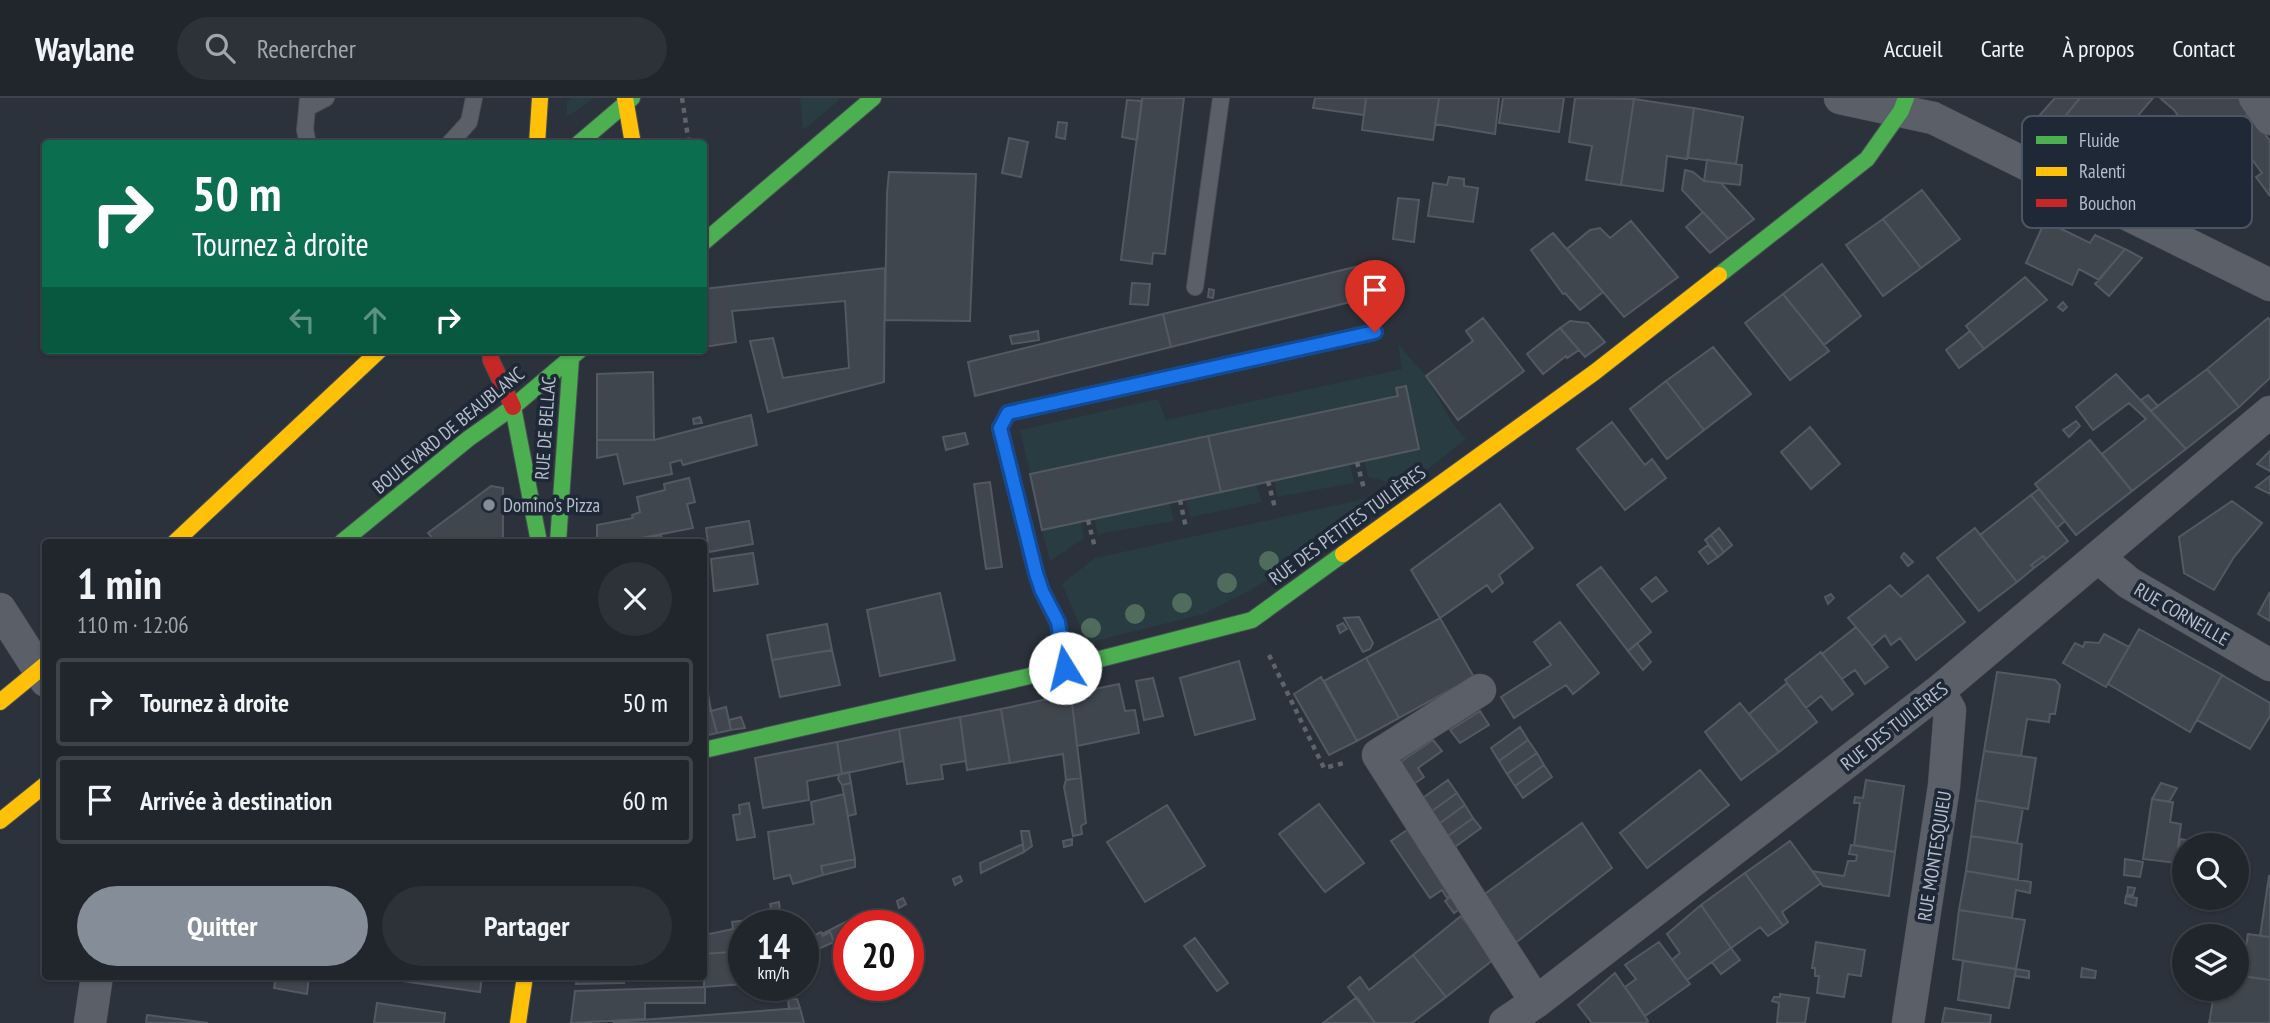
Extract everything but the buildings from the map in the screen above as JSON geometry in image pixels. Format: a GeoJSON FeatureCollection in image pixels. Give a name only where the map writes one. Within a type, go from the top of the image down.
{"type":"FeatureCollection","features":[{"type":"Feature","properties":{"kind":"main road"},"geometry":{"type":"LineString","coordinates":[[537,140],[540,98]]}},
{"type":"Feature","properties":{"kind":"main road"},"geometry":{"type":"LineString","coordinates":[[707,239],[873,98]]}},
{"type":"Feature","properties":{"kind":"main road"},"geometry":{"type":"LineString","coordinates":[[582,140],[628,99]]}},
{"type":"Feature","properties":{"kind":"main road"},"geometry":{"type":"LineString","coordinates":[[628,99],[632,140]]}},
{"type":"Feature","properties":{"kind":"main road","name":"RUE DES PETITES TUILIÈRES"},"geometry":{"type":"LineString","coordinates":[[707,749],[1065,668],[1252,620],[1595,372],[1867,159],[1904,104]]}},
{"type":"Feature","properties":{"kind":"main road"},"geometry":{"type":"LineString","coordinates":[[178,539],[376,354]]}},
{"type":"Feature","properties":{"kind":"main road","name":"RUE DE BELLAC"},"geometry":{"type":"LineString","coordinates":[[490,354],[513,407],[533,497],[539,539]]}},
{"type":"Feature","properties":{"kind":"main road","name":"BOULEVARD DE BEAUBLANC"},"geometry":{"type":"LineString","coordinates":[[346,539],[468,439],[513,407],[571,354]]}},
{"type":"Feature","properties":{"kind":"main road","name":"RUE DE BELLAC"},"geometry":{"type":"LineString","coordinates":[[558,539],[573,354]]}},
{"type":"Feature","properties":{"kind":"main road"},"geometry":{"type":"LineString","coordinates":[[0,702],[42,673]]}},
{"type":"Feature","properties":{"kind":"main road"},"geometry":{"type":"LineString","coordinates":[[0,821],[42,787]]}},
{"type":"Feature","properties":{"kind":"main road"},"geometry":{"type":"LineString","coordinates":[[518,1023],[523,980]]}},
{"type":"Feature","properties":{"kind":"street"},"geometry":{"type":"LineString","coordinates":[[1840,98],[1904,104],[2022,162]]}},
{"type":"Feature","properties":{"kind":"street"},"geometry":{"type":"LineString","coordinates":[[2255,98],[2270,119]]}},
{"type":"Feature","properties":{"kind":"street"},"geometry":{"type":"LineString","coordinates":[[2155,228],[2270,285]]}},
{"type":"Feature","properties":{"kind":"street","name":"RUE DES TUILIÈRES"},"geometry":{"type":"LineString","coordinates":[[1505,1023],[1536,1002],[1939,691],[2270,412]]}},
{"type":"Feature","properties":{"kind":"street","name":"RUE CORNEILLE"},"geometry":{"type":"LineString","coordinates":[[2098,557],[2129,583],[2270,665]]}},
{"type":"Feature","properties":{"kind":"street"},"geometry":{"type":"LineString","coordinates":[[0,609],[42,671]]}},
{"type":"Feature","properties":{"kind":"street"},"geometry":{"type":"LineString","coordinates":[[1480,690],[1378,755],[1536,1002]]}},
{"type":"Feature","properties":{"kind":"street","name":"RUE MONTESQUIEU"},"geometry":{"type":"LineString","coordinates":[[1908,1023],[1944,786],[1950,710],[1939,691]]}},
{"type":"Feature","properties":{"kind":"street"},"geometry":{"type":"LineString","coordinates":[[90,1023],[96,980]]}},
{"type":"Feature","properties":{"kind":"lane"},"geometry":{"type":"LineString","coordinates":[[307,140],[305,130],[307,103],[326,98]]}},
{"type":"Feature","properties":{"kind":"lane"},"geometry":{"type":"LineString","coordinates":[[453,140],[469,122],[474,98]]}},
{"type":"Feature","properties":{"kind":"lane"},"geometry":{"type":"LineString","coordinates":[[1195,287],[1221,98]]}},
{"type":"Feature","properties":{"kind":"lane"},"geometry":{"type":"LineString","coordinates":[[1065,668],[1058,622],[1036,573],[1000,428],[1008,413],[1375,332]]}},
{"type":"Feature","properties":{"kind":"path"},"geometry":{"type":"LineString","coordinates":[[682,98],[688,140]]}},
{"type":"Feature","properties":{"kind":"path"},"geometry":{"type":"LineString","coordinates":[[1357,462],[1364,489]]}},
{"type":"Feature","properties":{"kind":"path"},"geometry":{"type":"LineString","coordinates":[[1268,481],[1275,508]]}},
{"type":"Feature","properties":{"kind":"path"},"geometry":{"type":"LineString","coordinates":[[1180,500],[1186,528]]}},
{"type":"Feature","properties":{"kind":"path"},"geometry":{"type":"LineString","coordinates":[[1088,520],[1095,548]]}},
{"type":"Feature","properties":{"kind":"path"},"geometry":{"type":"LineString","coordinates":[[1252,620],[1324,768],[1378,755]]}},
{"type":"Feature","properties":{"kind":"green space"},"geometry":{"type":"Polygon","coordinates":[[[571,98],[594,98],[571,115],[567,115],[567,102],[571,98]]]}},
{"type":"Feature","properties":{"kind":"green space"},"geometry":{"type":"Polygon","coordinates":[[[800,98],[842,98],[803,130],[800,98]]]}},
{"type":"Feature","properties":{"kind":"green space"},"geometry":{"type":"Polygon","coordinates":[[[1398,344],[1426,376],[1453,424],[1466,439],[1423,473],[1398,484],[1368,477],[1364,461],[1419,448],[1406,387],[1398,396],[1030,473],[1020,430],[1158,399],[1166,420],[1402,369],[1398,344]]]}},
{"type":"Feature","properties":{"kind":"green space"},"geometry":{"type":"Polygon","coordinates":[[[1350,464],[1354,483],[1277,497],[1274,480],[1350,464]]]}},
{"type":"Feature","properties":{"kind":"green space"},"geometry":{"type":"Polygon","coordinates":[[[1256,484],[1262,502],[1191,517],[1185,499],[1256,484]]]}},
{"type":"Feature","properties":{"kind":"green space"},"geometry":{"type":"Polygon","coordinates":[[[1369,498],[1373,503],[1296,563],[1204,614],[1087,643],[1062,584],[1095,558],[1369,498]]]}},
{"type":"Feature","properties":{"kind":"green space"},"geometry":{"type":"Polygon","coordinates":[[[1170,503],[1174,521],[1098,534],[1094,519],[1170,503]]]}},
{"type":"Feature","properties":{"kind":"green space"},"geometry":{"type":"Polygon","coordinates":[[[1081,522],[1084,538],[1050,561],[1042,530],[1081,522]]]}},
{"type":"Feature","properties":{"kind":"traffic: fast"},"geometry":{"type":"LineString","coordinates":[[583,140],[632,98]]}},
{"type":"Feature","properties":{"kind":"traffic: fast"},"geometry":{"type":"LineString","coordinates":[[707,239],[873,98]]}},
{"type":"Feature","properties":{"kind":"traffic: fast"},"geometry":{"type":"LineString","coordinates":[[1719,275],[1867,159],[1901,111],[1906,98]]}},
{"type":"Feature","properties":{"kind":"traffic: fast"},"geometry":{"type":"LineString","coordinates":[[346,539],[468,439],[513,407],[575,354]]}},
{"type":"Feature","properties":{"kind":"traffic: fast"},"geometry":{"type":"LineString","coordinates":[[558,539],[571,358]]}},
{"type":"Feature","properties":{"kind":"traffic: fast"},"geometry":{"type":"LineString","coordinates":[[513,407],[538,539]]}},
{"type":"Feature","properties":{"kind":"traffic: fast"},"geometry":{"type":"LineString","coordinates":[[707,749],[1065,668],[1252,620],[1343,554]]}},
{"type":"Feature","properties":{"kind":"traffic: slow"},"geometry":{"type":"LineString","coordinates":[[537,140],[540,98]]}},
{"type":"Feature","properties":{"kind":"traffic: slow"},"geometry":{"type":"LineString","coordinates":[[625,98],[632,140]]}},
{"type":"Feature","properties":{"kind":"traffic: slow"},"geometry":{"type":"LineString","coordinates":[[1343,554],[1595,372],[1719,275]]}},
{"type":"Feature","properties":{"kind":"traffic: slow"},"geometry":{"type":"LineString","coordinates":[[178,539],[376,354]]}},
{"type":"Feature","properties":{"kind":"traffic: slow"},"geometry":{"type":"LineString","coordinates":[[0,702],[42,667]]}},
{"type":"Feature","properties":{"kind":"traffic: slow"},"geometry":{"type":"LineString","coordinates":[[0,821],[42,787]]}},
{"type":"Feature","properties":{"kind":"traffic: slow"},"geometry":{"type":"LineString","coordinates":[[518,1023],[524,980]]}},
{"type":"Feature","properties":{"kind":"traffic: jam"},"geometry":{"type":"LineString","coordinates":[[490,354],[513,407]]}},
{"type":"Feature","properties":{"kind":"place","name":"Domino's Pizza"},"geometry":{"type":"Point","coordinates":[489,505]}},
{"type":"Feature","properties":{"kind":"route"},"geometry":{"type":"LineString","coordinates":[[1065,668],[1058,622],[1036,573],[1000,428],[1008,413],[1375,332]]}}]}
